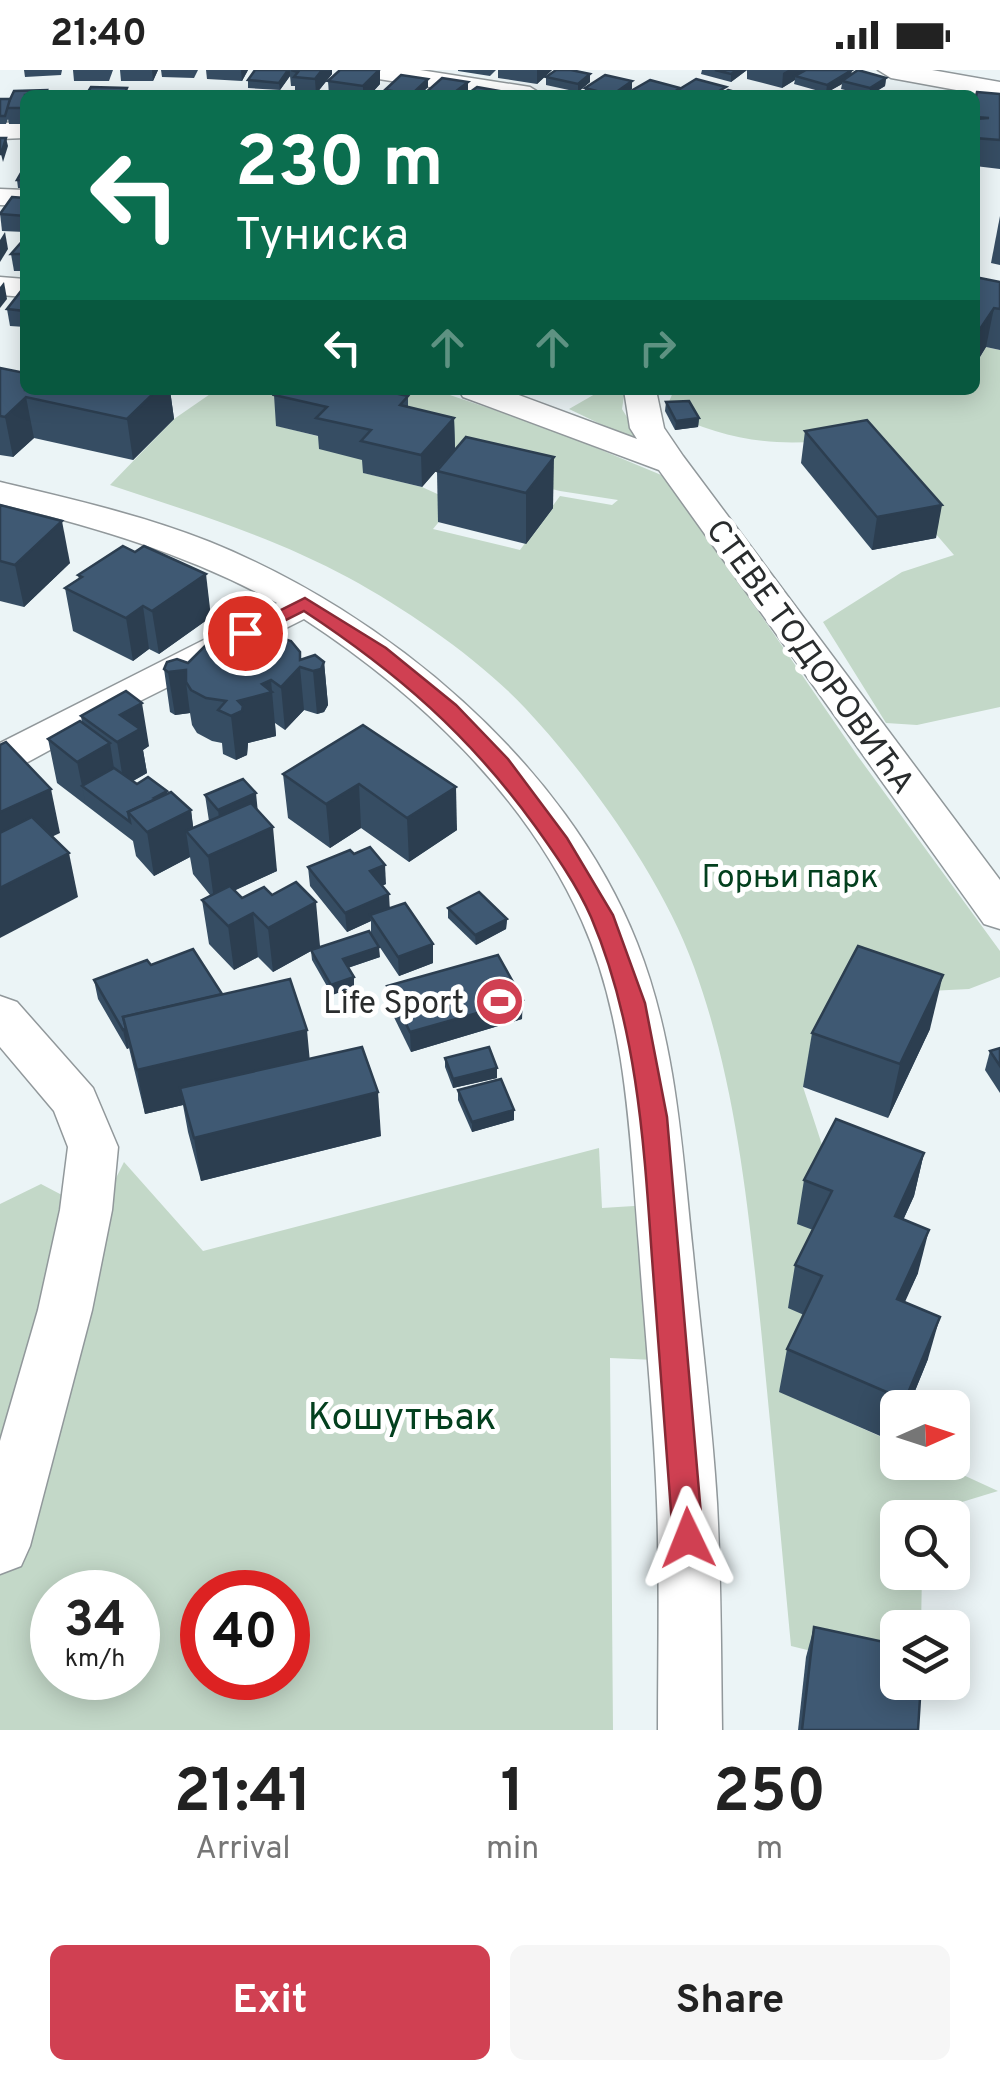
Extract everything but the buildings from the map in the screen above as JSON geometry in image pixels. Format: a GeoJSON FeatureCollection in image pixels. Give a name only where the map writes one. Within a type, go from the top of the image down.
{"type":"FeatureCollection","features":[{"type":"Feature","properties":{"kind":"street"},"geometry":{"type":"LineString","coordinates":[[372,70],[498,90]]}},
{"type":"Feature","properties":{"kind":"street"},"geometry":{"type":"LineString","coordinates":[[890,70],[1000,90]]}},
{"type":"Feature","properties":{"kind":"street"},"geometry":{"type":"LineString","coordinates":[[489,395],[671,463]]}},
{"type":"Feature","properties":{"kind":"street"},"geometry":{"type":"LineString","coordinates":[[529,408],[556,395]]}},
{"type":"Feature","properties":{"kind":"street","name":"СТЕВЕ ТОДОРОВИЋА"},"geometry":{"type":"LineString","coordinates":[[641,395],[647,428],[671,463],[1000,914]]}},
{"type":"Feature","properties":{"kind":"street"},"geometry":{"type":"LineString","coordinates":[[0,493],[142,530],[198,551],[305,604],[380,652],[417,682],[501,764],[577,870],[619,958],[644,1050],[661,1186],[687,1500],[690,1730]]}},
{"type":"Feature","properties":{"kind":"street"},"geometry":{"type":"LineString","coordinates":[[0,760],[126,692],[305,604]]}},
{"type":"Feature","properties":{"kind":"street"},"geometry":{"type":"LineString","coordinates":[[0,1014],[76,1102],[93,1148],[86,1210],[65,1310],[0,1546]]}},
{"type":"Feature","properties":{"kind":"green space"},"geometry":{"type":"Polygon","coordinates":[[[986,347],[1000,350],[1000,707],[917,725],[886,723],[823,622],[902,572],[954,555],[852,437],[802,442],[756,440],[711,430],[665,411],[672,395],[980,395],[980,357],[986,347]]]}},
{"type":"Feature","properties":{"kind":"green space","name":"Горњи парк"},"geometry":{"type":"Polygon","coordinates":[[[209,395],[450,395],[551,429],[666,477],[857,755],[1000,951],[1000,977],[969,989],[849,995],[803,1087],[828,1163],[824,1235],[814,1319],[779,1391],[880,1436],[880,1480],[970,1478],[998,1491],[969,1500],[880,1500],[880,1590],[922,1590],[921,1610],[880,1610],[880,1668],[791,1646],[758,1300],[736,1131],[719,1048],[694,967],[644,864],[574,764],[487,672],[372,591],[321,563],[232,526],[110,485],[174,419],[209,395]],[[278,426],[329,439],[373,462],[364,473],[422,487],[455,502],[433,529],[520,550],[560,496],[612,505],[618,500],[560,491],[444,463],[454,449],[278,426]]]}},
{"type":"Feature","properties":{"kind":"green space"},"geometry":{"type":"Polygon","coordinates":[[[593,395],[624,395],[622,409],[644,445],[569,409],[593,395]]]}},
{"type":"Feature","properties":{"kind":"green space","name":"Кошутњак"},"geometry":{"type":"Polygon","coordinates":[[[599,1148],[602,1208],[650,1205],[656,1360],[610,1358],[613,1730],[0,1730],[0,1204],[41,1184],[98,1214],[124,1162],[203,1251],[599,1148]]]}},
{"type":"Feature","properties":{"kind":"place","name":"Life Sport"},"geometry":{"type":"Point","coordinates":[499,1002]}},
{"type":"Feature","properties":{"kind":"route"},"geometry":{"type":"LineString","coordinates":[[245,633],[305,604],[380,652],[428,691],[501,764],[560,844],[602,915],[633,1003],[654,1117],[688,1538]]}}]}
